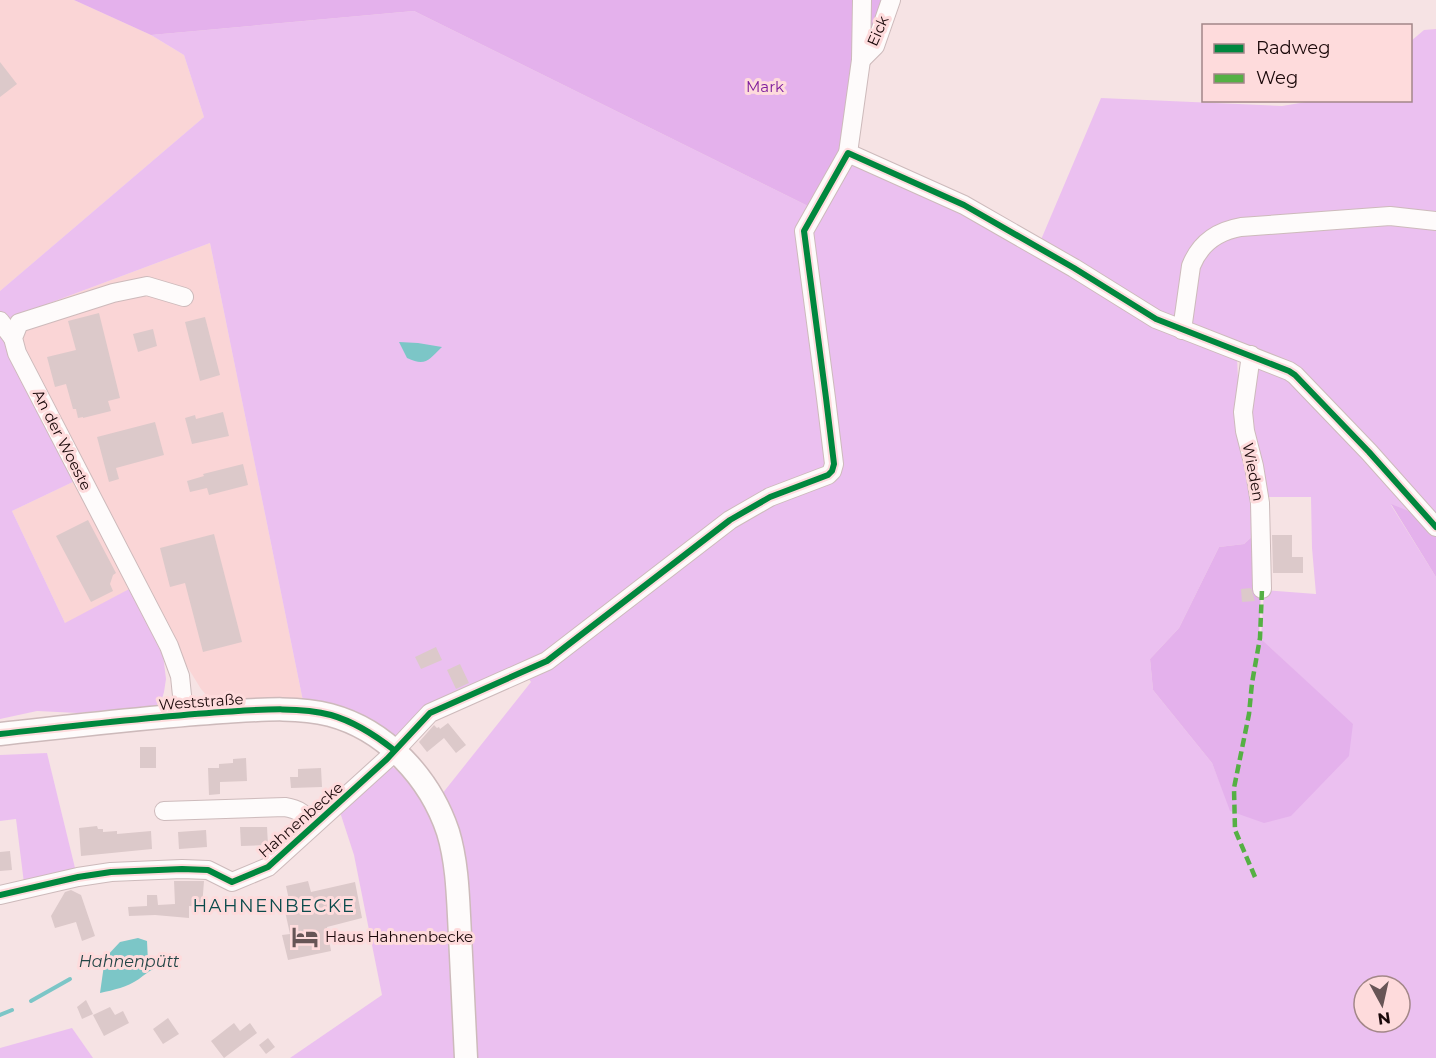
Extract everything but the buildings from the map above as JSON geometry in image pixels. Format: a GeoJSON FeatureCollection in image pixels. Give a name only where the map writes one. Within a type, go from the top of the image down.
{"type":"FeatureCollection","features":[{"type":"Feature","properties":{"kind":"main road","name":"Weststraße"},"geometry":{"type":"LineString","coordinates":[[0,734],[184,715],[281,710],[331,715],[372,733],[394,750],[417,774],[440,810],[448,834],[458,895],[466,1058]]}},
{"type":"Feature","properties":{"kind":"street"},"geometry":{"type":"LineString","coordinates":[[862,0],[861,60],[848,153],[964,205],[1074,268],[1156,319],[1289,371],[1369,452],[1436,527]]}},
{"type":"Feature","properties":{"kind":"street","name":"Eick"},"geometry":{"type":"LineString","coordinates":[[861,60],[875,46],[891,0]]}},
{"type":"Feature","properties":{"kind":"street","name":"Hahnenbecke"},"geometry":{"type":"LineString","coordinates":[[0,895],[111,872],[208,870],[232,882],[268,867],[387,759],[430,713],[547,661],[730,520],[770,497],[828,475],[834,464],[804,231],[848,153]]}},
{"type":"Feature","properties":{"kind":"street"},"geometry":{"type":"LineString","coordinates":[[1182,330],[1191,266],[1201,248],[1221,232],[1241,227],[1390,216],[1436,221]]}},
{"type":"Feature","properties":{"kind":"street"},"geometry":{"type":"LineString","coordinates":[[13,338],[20,323],[113,293],[147,286],[184,297]]}},
{"type":"Feature","properties":{"kind":"street","name":"An der Woeste"},"geometry":{"type":"LineString","coordinates":[[0,321],[13,338],[17,353],[169,646],[180,676],[184,715]]}},
{"type":"Feature","properties":{"kind":"street","name":"Wieden"},"geometry":{"type":"LineString","coordinates":[[1251,355],[1243,412],[1260,503],[1262,589]]}},
{"type":"Feature","properties":{"kind":"street"},"geometry":{"type":"LineString","coordinates":[[164,811],[285,807],[302,812],[313,826]]}},
{"type":"Feature","properties":{"kind":"shaded area"},"geometry":{"type":"Polygon","coordinates":[[[0,0],[74,0],[151,35],[184,55],[204,117],[0,291],[0,0]]]}},
{"type":"Feature","properties":{"kind":"shaded area"},"geometry":{"type":"Polygon","coordinates":[[[414,11],[812,208],[800,230],[830,468],[768,493],[545,657],[394,744],[374,721],[320,702],[303,701],[210,243],[7,319],[0,313],[0,291],[204,117],[184,55],[151,35],[414,11]]]}},
{"type":"Feature","properties":{"kind":"shaded area"},"geometry":{"type":"Polygon","coordinates":[[[1436,29],[1436,220],[1229,226],[1197,245],[1182,324],[1040,242],[1101,98],[1282,106],[1306,102],[1412,102],[1412,40],[1424,30],[1436,29]]]}},
{"type":"Feature","properties":{"kind":"shaded area"},"geometry":{"type":"Polygon","coordinates":[[[849,155],[1237,357],[1239,402],[1257,532],[1244,544],[1219,547],[1179,628],[1150,659],[1153,690],[1212,763],[1231,811],[1353,725],[1261,639],[1264,590],[1316,594],[1311,497],[1262,497],[1250,410],[1253,359],[1288,373],[1432,521],[1391,505],[1436,577],[1436,1058],[477,1058],[442,794],[531,682],[525,673],[773,500],[830,483],[807,232],[849,155]]]}},
{"type":"Feature","properties":{"kind":"shaded area"},"geometry":{"type":"Polygon","coordinates":[[[1436,223],[1436,518],[1293,369],[1186,326],[1203,250],[1231,230],[1436,223]]]}},
{"type":"Feature","properties":{"kind":"shaded area"},"geometry":{"type":"Polygon","coordinates":[[[210,243],[303,701],[215,700],[208,697],[201,689],[174,645],[65,623],[12,511],[77,480],[7,319],[210,243]]]}},
{"type":"Feature","properties":{"kind":"shaded area"},"geometry":{"type":"Polygon","coordinates":[[[0,333],[77,480],[12,511],[65,623],[133,587],[162,647],[166,679],[161,702],[155,706],[78,713],[37,711],[0,719],[0,333]]]}},
{"type":"Feature","properties":{"kind":"shaded area"},"geometry":{"type":"Polygon","coordinates":[[[47,753],[76,872],[24,883],[16,819],[0,821],[0,755],[47,753]]]}},
{"type":"Feature","properties":{"kind":"shaded area"},"geometry":{"type":"Polygon","coordinates":[[[390,765],[408,778],[422,795],[446,861],[456,1058],[290,1058],[382,995],[354,855],[339,809],[390,765]]]}},
{"type":"Feature","properties":{"kind":"shaded area"},"geometry":{"type":"Polygon","coordinates":[[[72,1028],[93,1058],[0,1058],[0,1048],[72,1028]]]}},
{"type":"Feature","properties":{"kind":"green space","name":"Mark"},"geometry":{"type":"Polygon","coordinates":[[[74,0],[889,0],[875,38],[846,153],[812,208],[414,11],[151,35],[74,0]]]}},
{"type":"Feature","properties":{"kind":"green space"},"geometry":{"type":"Polygon","coordinates":[[[1391,504],[1436,522],[1436,577],[1391,504]]]}},
{"type":"Feature","properties":{"kind":"green space"},"geometry":{"type":"Polygon","coordinates":[[[1257,532],[1261,589],[1259,637],[1353,724],[1349,756],[1291,816],[1264,823],[1230,811],[1212,763],[1153,690],[1150,659],[1179,628],[1219,547],[1244,544],[1257,532]]]}},
{"type":"Feature","properties":{"kind":"water"},"geometry":{"type":"Polygon","coordinates":[[[399,342],[442,347],[430,359],[419,362],[407,358],[399,342]]]}},
{"type":"Feature","properties":{"kind":"water","name":"Hahnenpütt"},"geometry":{"type":"Polygon","coordinates":[[[138,938],[147,941],[148,962],[155,968],[130,984],[100,993],[105,958],[120,942],[138,938]]]}},
{"type":"Feature","properties":{"kind":"waterway","name":"Hahnenbecke"},"geometry":{"type":"LineString","coordinates":[[31,1001],[70,979]]}},
{"type":"Feature","properties":{"kind":"waterway","name":"Hahnenbecke"},"geometry":{"type":"LineString","coordinates":[[0,1015],[12,1010]]}},
{"type":"Feature","properties":{"kind":"marked path"},"geometry":{"type":"LineString","coordinates":[[1255,877],[1235,830],[1234,788],[1249,714],[1260,638],[1262,589]]}},
{"type":"Feature","properties":{"kind":"cycle path"},"geometry":{"type":"LineString","coordinates":[[0,895],[111,872],[208,870],[232,882],[268,867],[387,759],[430,713],[547,661],[730,520],[770,497],[828,475],[834,464],[804,231],[848,153],[964,205],[1074,268],[1156,319],[1289,371],[1369,452],[1436,527]]}},
{"type":"Feature","properties":{"kind":"cycle path"},"geometry":{"type":"LineString","coordinates":[[0,734],[194,714],[305,710],[348,721],[380,739],[394,750]]}},
{"type":"Feature","properties":{"kind":"place","name":"Haus Hahnenbecke"},"geometry":{"type":"Point","coordinates":[305,937]}},
{"type":"Feature","properties":{"kind":"district","name":"HAHNENBECKE"},"geometry":{"type":"Point","coordinates":[274,906]}}]}
